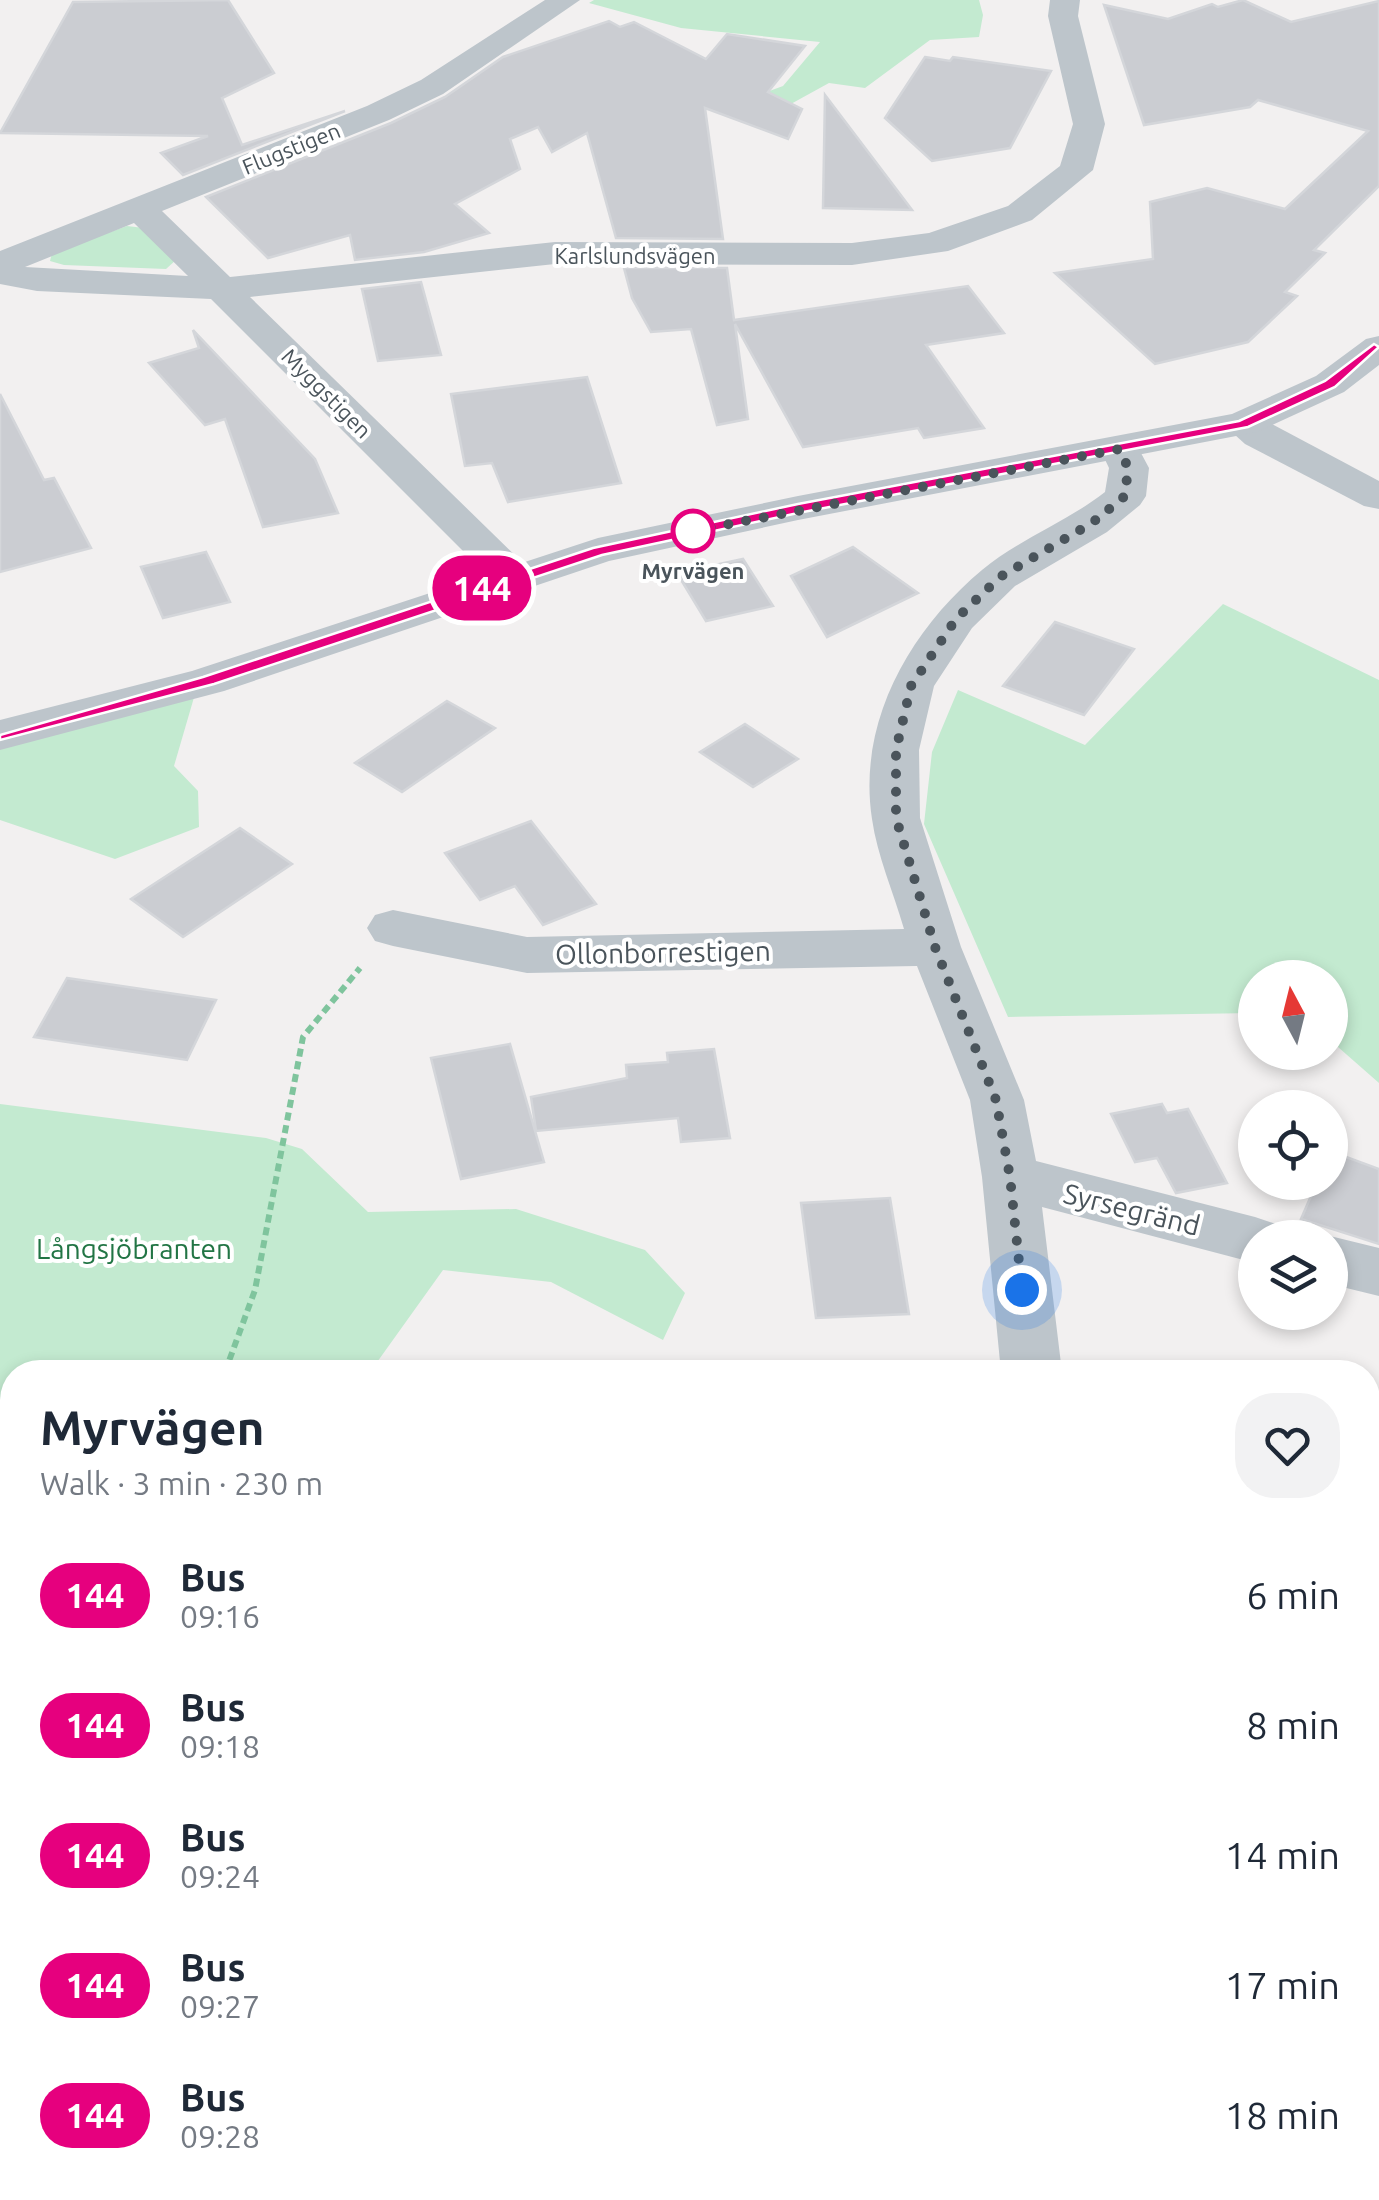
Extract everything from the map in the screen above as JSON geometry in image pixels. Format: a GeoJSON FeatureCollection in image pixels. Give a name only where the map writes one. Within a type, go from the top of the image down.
{"type":"FeatureCollection","features":[{"type":"Feature","properties":{"kind":"street","name":"Flugstigen"},"geometry":{"type":"LineString","coordinates":[[0,264],[141,210],[432,87],[565,0]]}},
{"type":"Feature","properties":{"kind":"street","name":"Karlslundsvägen"},"geometry":{"type":"LineString","coordinates":[[0,273],[38,280],[224,289],[556,254],[852,254],[935,243],[1020,213],[1076,170],[1086,148],[1089,124],[1063,16],[1065,0]]}},
{"type":"Feature","properties":{"kind":"street","name":"Myggstigen"},"geometry":{"type":"LineString","coordinates":[[141,210],[512,577]]}},
{"type":"Feature","properties":{"kind":"street"},"geometry":{"type":"LineString","coordinates":[[0,735],[208,680],[598,551],[780,512],[1243,424],[1330,384],[1379,347]]}},
{"type":"Feature","properties":{"kind":"street"},"geometry":{"type":"LineString","coordinates":[[1243,424],[1259,436],[1379,496]]}},
{"type":"Feature","properties":{"kind":"street"},"geometry":{"type":"LineString","coordinates":[[1029,1360],[1010,1177],[996,1100],[935,947],[896,818],[896,750],[911,686],[956,619],[1000,577],[1092,523],[1125,496],[1128,468],[1120,449]]}},
{"type":"Feature","properties":{"kind":"street","name":"Ollonborrestigen"},"geometry":{"type":"LineString","coordinates":[[393,928],[526,955],[935,947]]}},
{"type":"Feature","properties":{"kind":"street","name":"Syrsegränd"},"geometry":{"type":"LineString","coordinates":[[1010,1177],[1238,1236]]}},
{"type":"Feature","properties":{"kind":"street"},"geometry":{"type":"LineString","coordinates":[[1348,1264],[1379,1272]]}},
{"type":"Feature","properties":{"kind":"path"},"geometry":{"type":"LineString","coordinates":[[229,1360],[255,1290],[303,1037],[393,928]]}},
{"type":"Feature","properties":{"kind":"green space"},"geometry":{"type":"Polygon","coordinates":[[[979,0],[983,15],[979,37],[930,40],[865,88],[829,83],[789,105],[761,94],[783,86],[820,42],[681,28],[589,3],[979,0]]]}},
{"type":"Feature","properties":{"kind":"green space"},"geometry":{"type":"Polygon","coordinates":[[[127,226],[144,228],[177,259],[166,269],[64,265],[50,261],[52,253],[127,226]]]}},
{"type":"Feature","properties":{"kind":"green space"},"geometry":{"type":"Polygon","coordinates":[[[1223,604],[1379,680],[1379,1083],[1348,1056],[1348,960],[1238,960],[1238,1013],[1008,1017],[924,824],[932,752],[958,690],[1085,745],[1223,604]]]}},
{"type":"Feature","properties":{"kind":"green space"},"geometry":{"type":"Polygon","coordinates":[[[195,694],[174,766],[198,791],[199,827],[115,859],[0,820],[0,743],[195,694]]]}},
{"type":"Feature","properties":{"kind":"green space","name":"Långsjöbranten"},"geometry":{"type":"Polygon","coordinates":[[[0,1104],[266,1138],[302,1149],[368,1212],[516,1209],[645,1250],[685,1293],[663,1340],[551,1282],[443,1270],[379,1360],[0,1360],[0,1104]]]}},
{"type":"Feature","properties":{"kind":"building"},"geometry":{"type":"Polygon","coordinates":[[[228,0],[274,73],[222,98],[242,145],[345,111],[183,175],[161,153],[208,136],[0,133],[73,2],[228,0]]]}},
{"type":"Feature","properties":{"kind":"building"},"geometry":{"type":"Polygon","coordinates":[[[1243,0],[1291,22],[1379,1],[1379,186],[1314,250],[1325,253],[1285,292],[1297,296],[1248,342],[1155,364],[1055,273],[1153,259],[1150,202],[1207,188],[1285,209],[1368,131],[1258,100],[1250,107],[1144,125],[1104,5],[1168,19],[1212,4],[1218,7],[1243,0]]]}},
{"type":"Feature","properties":{"kind":"building"},"geometry":{"type":"Polygon","coordinates":[[[609,21],[620,27],[634,22],[706,59],[727,34],[805,46],[768,92],[802,109],[788,139],[705,108],[723,239],[616,238],[587,133],[552,152],[538,127],[510,139],[520,169],[455,204],[489,233],[424,252],[355,260],[350,235],[268,258],[206,197],[391,123],[445,97],[503,57],[609,21]]]}},
{"type":"Feature","properties":{"kind":"building"},"geometry":{"type":"Polygon","coordinates":[[[925,57],[950,61],[953,57],[1051,71],[1010,148],[932,161],[885,118],[925,57]]]}},
{"type":"Feature","properties":{"kind":"building"},"geometry":{"type":"Polygon","coordinates":[[[825,95],[912,210],[823,208],[825,95]]]}},
{"type":"Feature","properties":{"kind":"building"},"geometry":{"type":"Polygon","coordinates":[[[624,268],[727,268],[734,320],[968,286],[1004,333],[926,345],[984,428],[924,438],[918,428],[803,447],[735,324],[748,419],[717,425],[691,329],[651,332],[632,298],[624,268]]]}},
{"type":"Feature","properties":{"kind":"building"},"geometry":{"type":"Polygon","coordinates":[[[421,282],[441,355],[378,361],[362,289],[421,282]]]}},
{"type":"Feature","properties":{"kind":"building"},"geometry":{"type":"Polygon","coordinates":[[[193,330],[315,459],[338,513],[263,527],[225,419],[205,425],[149,363],[199,348],[193,330]]]}},
{"type":"Feature","properties":{"kind":"building"},"geometry":{"type":"Polygon","coordinates":[[[587,377],[621,483],[508,502],[492,463],[465,466],[451,394],[587,377]]]}},
{"type":"Feature","properties":{"kind":"building"},"geometry":{"type":"Polygon","coordinates":[[[0,394],[44,480],[54,478],[91,548],[0,572],[0,394]]]}},
{"type":"Feature","properties":{"kind":"building"},"geometry":{"type":"Polygon","coordinates":[[[853,547],[918,593],[827,637],[791,576],[853,547]]]}},
{"type":"Feature","properties":{"kind":"building"},"geometry":{"type":"Polygon","coordinates":[[[206,552],[230,602],[163,618],[141,567],[206,552]]]}},
{"type":"Feature","properties":{"kind":"building"},"geometry":{"type":"Polygon","coordinates":[[[743,559],[773,606],[706,621],[677,573],[743,559]]]}},
{"type":"Feature","properties":{"kind":"building"},"geometry":{"type":"Polygon","coordinates":[[[1055,622],[1134,649],[1084,715],[1003,686],[1055,622]]]}},
{"type":"Feature","properties":{"kind":"building"},"geometry":{"type":"Polygon","coordinates":[[[447,701],[495,728],[402,792],[355,763],[447,701]]]}},
{"type":"Feature","properties":{"kind":"building"},"geometry":{"type":"Polygon","coordinates":[[[745,724],[798,759],[753,787],[700,752],[745,724]]]}},
{"type":"Feature","properties":{"kind":"building"},"geometry":{"type":"Polygon","coordinates":[[[531,821],[596,904],[543,925],[515,886],[480,900],[445,853],[531,821]]]}},
{"type":"Feature","properties":{"kind":"building"},"geometry":{"type":"Polygon","coordinates":[[[240,828],[292,864],[183,937],[131,899],[240,828]]]}},
{"type":"Feature","properties":{"kind":"building"},"geometry":{"type":"Polygon","coordinates":[[[67,978],[216,1000],[187,1060],[34,1037],[67,978]]]}},
{"type":"Feature","properties":{"kind":"building"},"geometry":{"type":"Polygon","coordinates":[[[510,1044],[544,1162],[461,1179],[431,1058],[510,1044]]]}},
{"type":"Feature","properties":{"kind":"building"},"geometry":{"type":"Polygon","coordinates":[[[714,1049],[730,1138],[681,1142],[678,1118],[536,1131],[531,1097],[627,1078],[626,1065],[668,1062],[667,1053],[714,1049]]]}},
{"type":"Feature","properties":{"kind":"building"},"geometry":{"type":"Polygon","coordinates":[[[1162,1104],[1167,1113],[1188,1109],[1227,1183],[1176,1193],[1157,1158],[1135,1162],[1111,1114],[1162,1104]]]}},
{"type":"Feature","properties":{"kind":"building"},"geometry":{"type":"Polygon","coordinates":[[[1348,1158],[1379,1169],[1379,1244],[1348,1234],[1348,1220],[1301,1219],[1309,1200],[1348,1200],[1348,1158]]]}},
{"type":"Feature","properties":{"kind":"building"},"geometry":{"type":"Polygon","coordinates":[[[890,1198],[909,1314],[816,1318],[801,1203],[890,1198]]]}},
{"type":"Feature","properties":{"kind":"bus line","name":"144"},"geometry":{"type":"LineString","coordinates":[[0,735],[208,680],[598,551],[798,508],[1243,424],[1330,384],[1379,347]]}},
{"type":"Feature","properties":{"kind":"place","name":"Myrvägen"},"geometry":{"type":"Point","coordinates":[693,531]}},
{"type":"Feature","properties":{"kind":"route"},"geometry":{"type":"LineString","coordinates":[[693,531],[1120,449],[1128,468],[1125,496],[1092,523],[1000,577],[956,619],[911,686],[896,750],[896,818],[935,947],[996,1100],[1010,1177],[1022,1290]]}}]}
